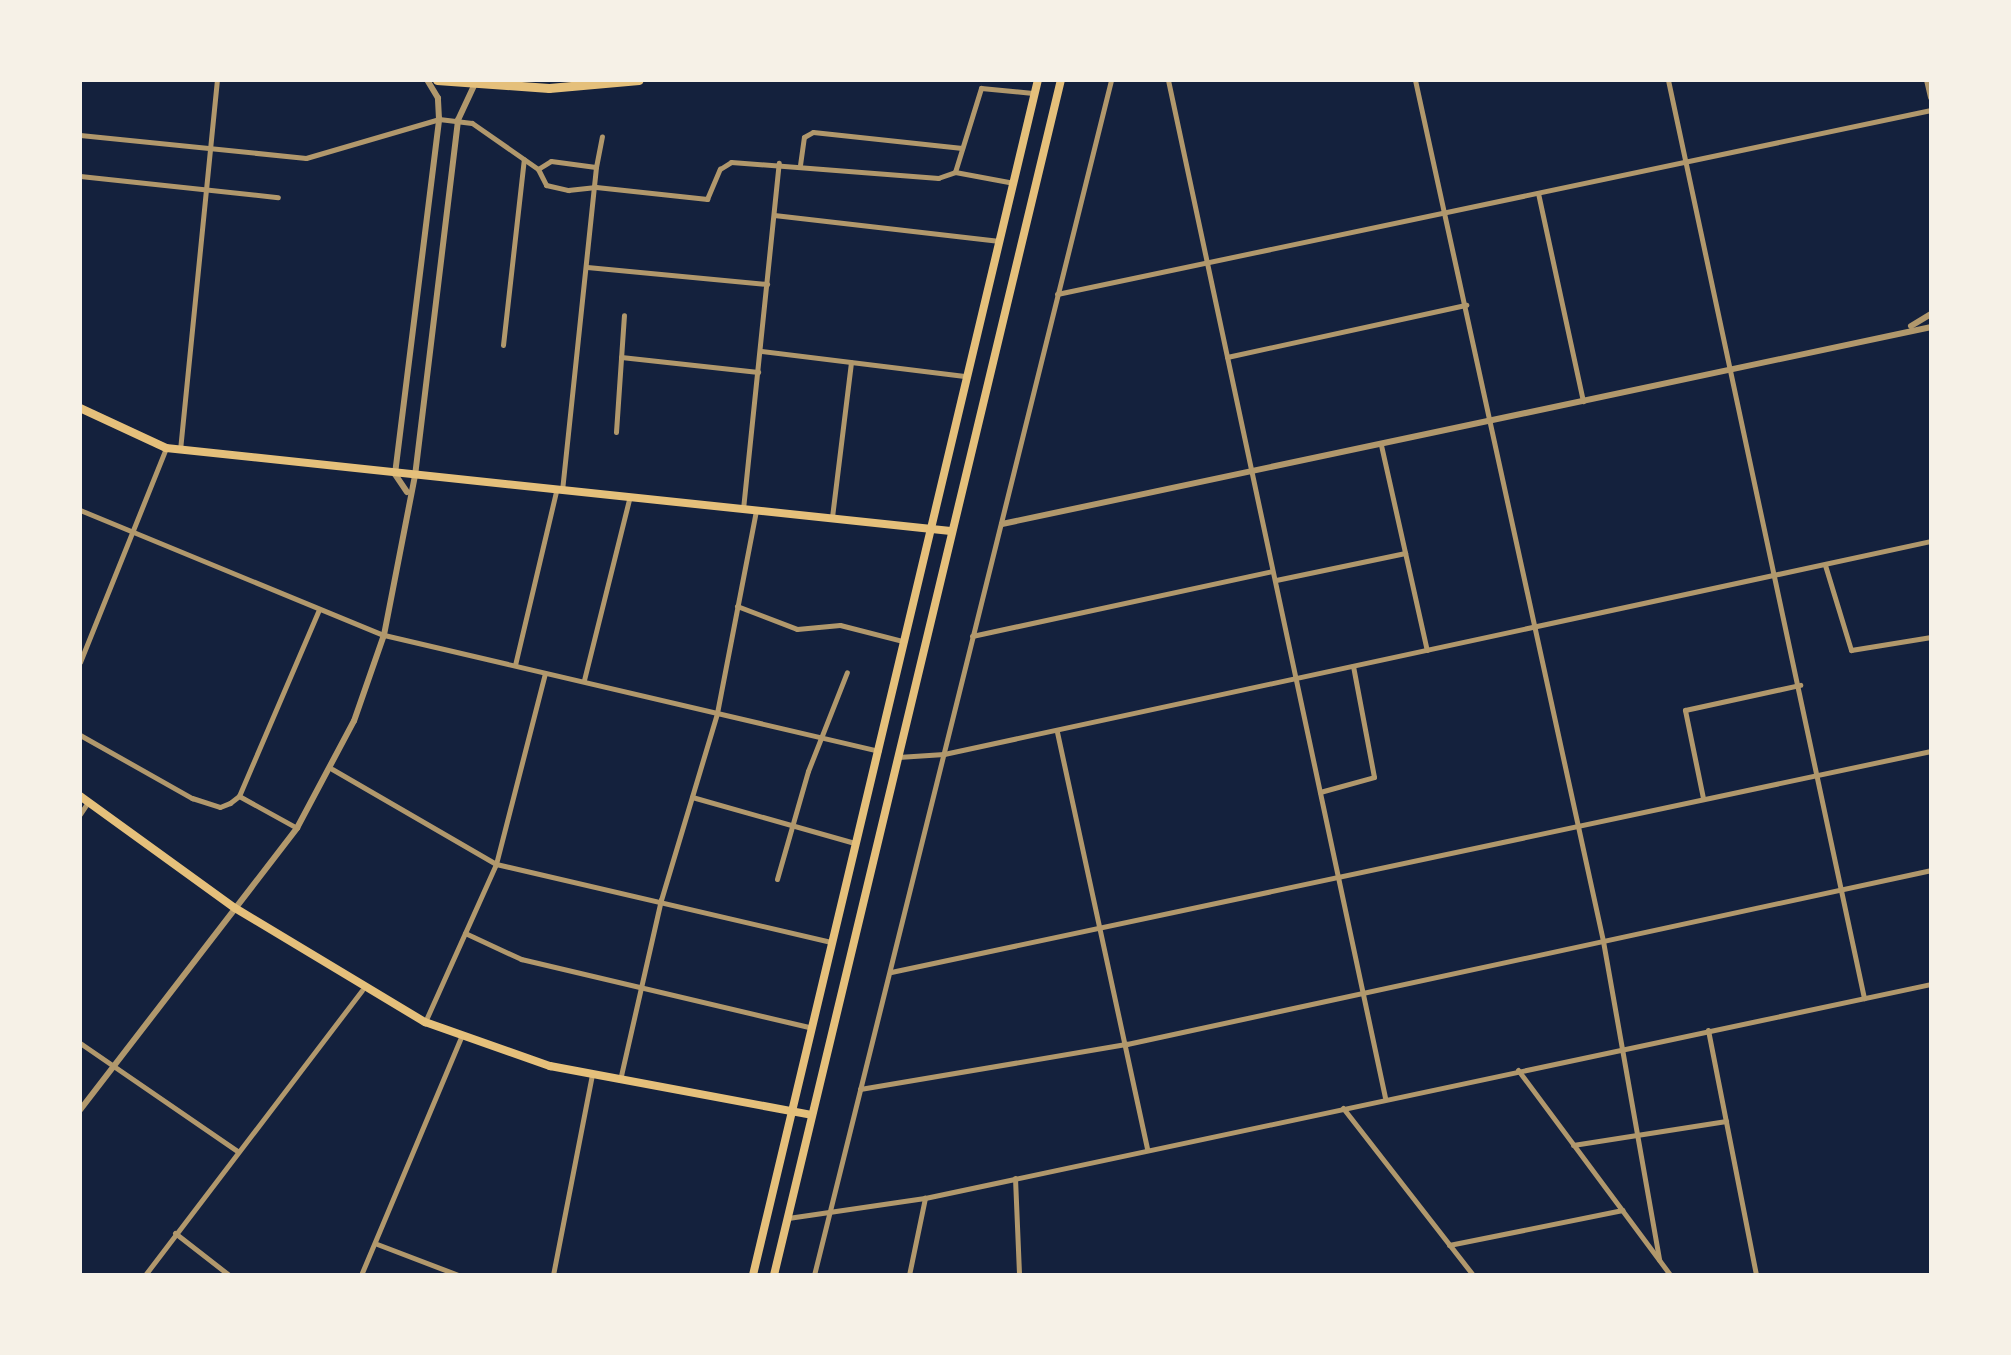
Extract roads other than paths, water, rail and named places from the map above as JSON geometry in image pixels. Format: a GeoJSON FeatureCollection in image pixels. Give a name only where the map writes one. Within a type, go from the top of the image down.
{"type":"FeatureCollection","features":[{"type":"Feature","properties":{"kind":"main road"},"geometry":{"type":"LineString","coordinates":[[437,80],[549,88],[639,80]]}},
{"type":"Feature","properties":{"kind":"main road"},"geometry":{"type":"LineString","coordinates":[[752,1275],[1038,80]]}},
{"type":"Feature","properties":{"kind":"main road"},"geometry":{"type":"LineString","coordinates":[[774,1275],[1061,80]]}},
{"type":"Feature","properties":{"kind":"main road"},"geometry":{"type":"LineString","coordinates":[[80,408],[166,448],[180,450],[951,531]]}},
{"type":"Feature","properties":{"kind":"main road"},"geometry":{"type":"LineString","coordinates":[[80,796],[234,908],[362,990],[425,1022],[461,1037],[592,1075],[791,1115],[811,1115]]}},
{"type":"Feature","properties":{"kind":"street"},"geometry":{"type":"LineString","coordinates":[[180,450],[217,80]]}},
{"type":"Feature","properties":{"kind":"street"},"geometry":{"type":"LineString","coordinates":[[407,492],[395,474],[439,119],[438,98],[427,80]]}},
{"type":"Feature","properties":{"kind":"street"},"geometry":{"type":"LineString","coordinates":[[814,1275],[1111,80]]}},
{"type":"Feature","properties":{"kind":"street"},"geometry":{"type":"LineString","coordinates":[[1168,80],[1386,1098]]}},
{"type":"Feature","properties":{"kind":"street"},"geometry":{"type":"LineString","coordinates":[[1414,80],[1603,940],[1625,1048],[1659,1260]]}},
{"type":"Feature","properties":{"kind":"street"},"geometry":{"type":"LineString","coordinates":[[1668,80],[1864,998]]}},
{"type":"Feature","properties":{"kind":"street"},"geometry":{"type":"LineString","coordinates":[[1927,80],[1931,98]]}},
{"type":"Feature","properties":{"kind":"street"},"geometry":{"type":"LineString","coordinates":[[80,1110],[297,828],[332,770],[384,634],[407,492],[415,476],[458,120],[476,84]]}},
{"type":"Feature","properties":{"kind":"street"},"geometry":{"type":"LineString","coordinates":[[955,172],[984,85],[1034,93]]}},
{"type":"Feature","properties":{"kind":"street"},"geometry":{"type":"LineString","coordinates":[[1057,294],[1208,266],[1931,110]]}},
{"type":"Feature","properties":{"kind":"street"},"geometry":{"type":"LineString","coordinates":[[80,135],[306,158],[439,119],[458,120],[524,159],[538,169],[546,185],[596,186],[706,199],[728,163],[780,163],[938,178],[955,172],[1014,183]]}},
{"type":"Feature","properties":{"kind":"street"},"geometry":{"type":"LineString","coordinates":[[800,165],[804,137],[812,132],[962,148]]}},
{"type":"Feature","properties":{"kind":"street"},"geometry":{"type":"LineString","coordinates":[[515,665],[559,492],[602,137]]}},
{"type":"Feature","properties":{"kind":"street"},"geometry":{"type":"LineString","coordinates":[[503,345],[524,159]]}},
{"type":"Feature","properties":{"kind":"street"},"geometry":{"type":"LineString","coordinates":[[538,169],[551,161],[596,167]]}},
{"type":"Feature","properties":{"kind":"street"},"geometry":{"type":"LineString","coordinates":[[743,508],[780,163]]}},
{"type":"Feature","properties":{"kind":"street"},"geometry":{"type":"LineString","coordinates":[[80,176],[278,197]]}},
{"type":"Feature","properties":{"kind":"street"},"geometry":{"type":"LineString","coordinates":[[1538,194],[1583,403]]}},
{"type":"Feature","properties":{"kind":"street"},"geometry":{"type":"LineString","coordinates":[[774,215],[1000,241]]}},
{"type":"Feature","properties":{"kind":"street"},"geometry":{"type":"LineString","coordinates":[[587,267],[767,284]]}},
{"type":"Feature","properties":{"kind":"street"},"geometry":{"type":"LineString","coordinates":[[1227,357],[1466,305]]}},
{"type":"Feature","properties":{"kind":"street"},"geometry":{"type":"LineString","coordinates":[[1906,328],[1931,314]]}},
{"type":"Feature","properties":{"kind":"street"},"geometry":{"type":"LineString","coordinates":[[616,432],[624,315]]}},
{"type":"Feature","properties":{"kind":"street"},"geometry":{"type":"LineString","coordinates":[[1002,524],[1732,372],[1906,328],[1931,327]]}},
{"type":"Feature","properties":{"kind":"street"},"geometry":{"type":"LineString","coordinates":[[760,351],[966,376]]}},
{"type":"Feature","properties":{"kind":"street"},"geometry":{"type":"LineString","coordinates":[[621,356],[758,372]]}},
{"type":"Feature","properties":{"kind":"street"},"geometry":{"type":"LineString","coordinates":[[832,518],[851,362]]}},
{"type":"Feature","properties":{"kind":"street"},"geometry":{"type":"LineString","coordinates":[[1381,445],[1427,650]]}},
{"type":"Feature","properties":{"kind":"street"},"geometry":{"type":"LineString","coordinates":[[80,662],[166,448]]}},
{"type":"Feature","properties":{"kind":"street"},"geometry":{"type":"LineString","coordinates":[[584,681],[630,498]]}},
{"type":"Feature","properties":{"kind":"street"},"geometry":{"type":"LineString","coordinates":[[80,510],[384,634],[879,751]]}},
{"type":"Feature","properties":{"kind":"street"},"geometry":{"type":"LineString","coordinates":[[620,1080],[662,900],[717,713],[756,510]]}},
{"type":"Feature","properties":{"kind":"street"},"geometry":{"type":"LineString","coordinates":[[898,757],[944,754],[1057,731],[1931,541]]}},
{"type":"Feature","properties":{"kind":"street"},"geometry":{"type":"LineString","coordinates":[[1275,580],[1405,554]]}},
{"type":"Feature","properties":{"kind":"street"},"geometry":{"type":"LineString","coordinates":[[1825,565],[1851,650],[1931,636]]}},
{"type":"Feature","properties":{"kind":"street"},"geometry":{"type":"LineString","coordinates":[[972,636],[1273,571]]}},
{"type":"Feature","properties":{"kind":"street"},"geometry":{"type":"LineString","coordinates":[[738,606],[797,629],[840,625],[904,641]]}},
{"type":"Feature","properties":{"kind":"street"},"geometry":{"type":"LineString","coordinates":[[80,735],[192,798],[220,807],[239,796],[319,609]]}},
{"type":"Feature","properties":{"kind":"street"},"geometry":{"type":"LineString","coordinates":[[80,635],[89,639]]}},
{"type":"Feature","properties":{"kind":"street"},"geometry":{"type":"LineString","coordinates":[[1320,792],[1374,778],[1353,666]]}},
{"type":"Feature","properties":{"kind":"street"},"geometry":{"type":"LineString","coordinates":[[778,879],[846,672]]}},
{"type":"Feature","properties":{"kind":"street"},"geometry":{"type":"LineString","coordinates":[[425,1022],[496,864],[545,674]]}},
{"type":"Feature","properties":{"kind":"street"},"geometry":{"type":"LineString","coordinates":[[1703,798],[1685,710],[1800,685]]}},
{"type":"Feature","properties":{"kind":"street"},"geometry":{"type":"LineString","coordinates":[[1057,731],[1147,1150]]}},
{"type":"Feature","properties":{"kind":"street"},"geometry":{"type":"LineString","coordinates":[[892,972],[1931,750]]}},
{"type":"Feature","properties":{"kind":"street"},"geometry":{"type":"LineString","coordinates":[[332,770],[496,864],[832,942]]}},
{"type":"Feature","properties":{"kind":"street"},"geometry":{"type":"LineString","coordinates":[[239,796],[297,828]]}},
{"type":"Feature","properties":{"kind":"street"},"geometry":{"type":"LineString","coordinates":[[692,797],[855,843]]}},
{"type":"Feature","properties":{"kind":"street"},"geometry":{"type":"LineString","coordinates":[[80,814],[88,802]]}},
{"type":"Feature","properties":{"kind":"street"},"geometry":{"type":"LineString","coordinates":[[860,1089],[1126,1044],[1931,870]]}},
{"type":"Feature","properties":{"kind":"street"},"geometry":{"type":"LineString","coordinates":[[464,933],[521,959],[812,1028]]}},
{"type":"Feature","properties":{"kind":"street"},"geometry":{"type":"LineString","coordinates":[[787,1218],[830,1215],[925,1198],[1931,984]]}},
{"type":"Feature","properties":{"kind":"street"},"geometry":{"type":"LineString","coordinates":[[145,1275],[362,990]]}},
{"type":"Feature","properties":{"kind":"street"},"geometry":{"type":"LineString","coordinates":[[1708,1030],[1756,1275]]}},
{"type":"Feature","properties":{"kind":"street"},"geometry":{"type":"LineString","coordinates":[[361,1275],[377,1244],[396,1181],[461,1037]]}},
{"type":"Feature","properties":{"kind":"street"},"geometry":{"type":"LineString","coordinates":[[80,1042],[238,1151]]}},
{"type":"Feature","properties":{"kind":"street"},"geometry":{"type":"LineString","coordinates":[[1518,1070],[1670,1275]]}},
{"type":"Feature","properties":{"kind":"street"},"geometry":{"type":"LineString","coordinates":[[553,1275],[592,1075]]}},
{"type":"Feature","properties":{"kind":"street"},"geometry":{"type":"LineString","coordinates":[[1342,1107],[1473,1275]]}},
{"type":"Feature","properties":{"kind":"street"},"geometry":{"type":"LineString","coordinates":[[1574,1144],[1726,1122]]}},
{"type":"Feature","properties":{"kind":"street"},"geometry":{"type":"LineString","coordinates":[[1015,1178],[1019,1275]]}},
{"type":"Feature","properties":{"kind":"street"},"geometry":{"type":"LineString","coordinates":[[909,1275],[925,1198]]}},
{"type":"Feature","properties":{"kind":"street"},"geometry":{"type":"LineString","coordinates":[[1449,1245],[1622,1210]]}},
{"type":"Feature","properties":{"kind":"street"},"geometry":{"type":"LineString","coordinates":[[175,1233],[230,1275]]}},
{"type":"Feature","properties":{"kind":"street"},"geometry":{"type":"LineString","coordinates":[[377,1244],[458,1275]]}}]}
